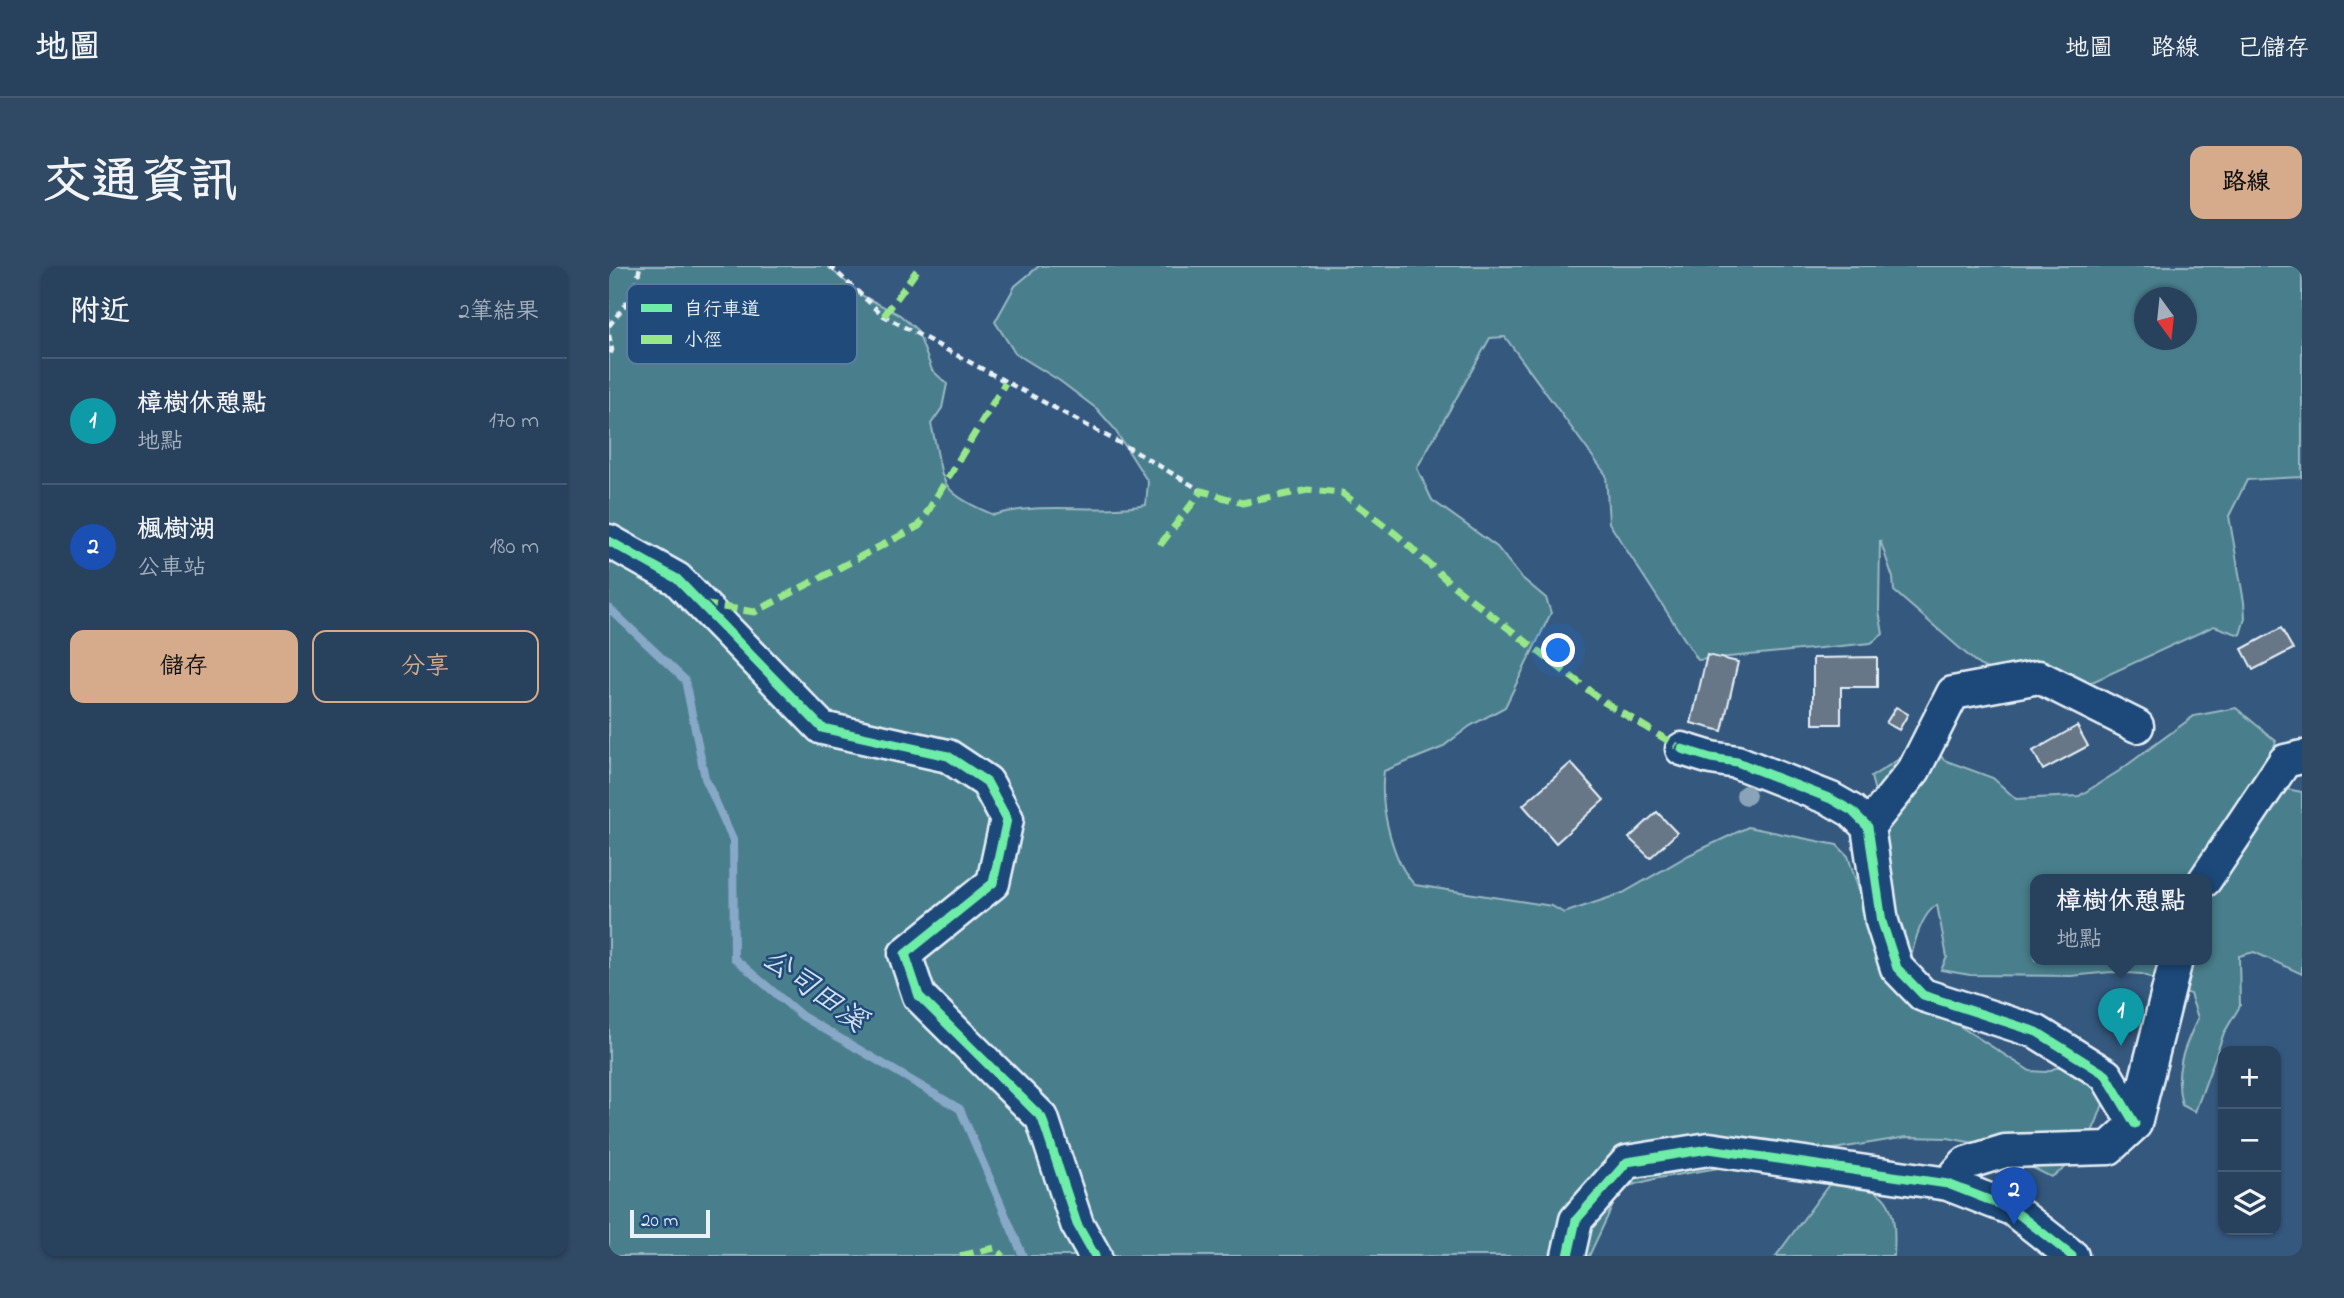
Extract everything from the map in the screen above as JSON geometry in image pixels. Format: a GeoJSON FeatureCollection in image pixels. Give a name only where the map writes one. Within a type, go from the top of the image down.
{"type":"FeatureCollection","features":[{"type":"Feature","properties":{"kind":"street"},"geometry":{"type":"LineString","coordinates":[[609,541],[677,579],[822,728],[949,756],[987,782],[1007,819],[993,883],[905,954],[919,996],[1042,1118],[1077,1223],[1095,1256]]}},
{"type":"Feature","properties":{"kind":"street"},"geometry":{"type":"LineString","coordinates":[[1868,827],[1914,771],[1953,694],[2039,677],[2137,726]]}},
{"type":"Feature","properties":{"kind":"street"},"geometry":{"type":"LineString","coordinates":[[1682,749],[1737,762],[1831,799],[1852,811],[1868,827],[1882,922],[1897,968],[1923,995],[2037,1032],[2106,1075],[2135,1124]]}},
{"type":"Feature","properties":{"kind":"street"},"geometry":{"type":"LineString","coordinates":[[2209,874],[2285,761],[2302,757]]}},
{"type":"Feature","properties":{"kind":"street"},"geometry":{"type":"LineString","coordinates":[[1948,1184],[1966,1163],[2005,1151],[2109,1148],[2135,1124],[2175,965]]}},
{"type":"Feature","properties":{"kind":"street"},"geometry":{"type":"LineString","coordinates":[[1568,1256],[1576,1220],[1627,1162],[1709,1149],[1948,1184],[2012,1209],[2072,1256]]}},
{"type":"Feature","properties":{"kind":"path"},"geometry":{"type":"LineString","coordinates":[[637,284],[640,266]]}},
{"type":"Feature","properties":{"kind":"path"},"geometry":{"type":"LineString","coordinates":[[830,266],[849,284]]}},
{"type":"Feature","properties":{"kind":"path"},"geometry":{"type":"LineString","coordinates":[[857,291],[884,316],[1129,448],[1202,491]]}},
{"type":"Feature","properties":{"kind":"path"},"geometry":{"type":"LineString","coordinates":[[609,326],[627,302]]}},
{"type":"Feature","properties":{"kind":"path"},"geometry":{"type":"LineString","coordinates":[[609,335],[612,349],[609,357]]}},
{"type":"Feature","properties":{"kind":"green space"},"geometry":{"type":"Polygon","coordinates":[[[609,266],[827,266],[849,284],[627,284],[627,364],[857,364],[857,291],[900,315],[917,330],[932,370],[947,384],[942,408],[931,424],[945,482],[960,498],[994,515],[1032,509],[1146,505],[1148,482],[1113,427],[1097,409],[1060,381],[1015,353],[995,322],[1015,286],[1039,266],[2302,266],[2302,477],[2247,480],[2229,516],[2244,602],[2245,618],[2240,635],[2214,626],[2053,700],[1979,665],[1894,591],[1893,578],[1880,540],[1879,611],[1883,634],[1871,643],[1698,660],[1609,523],[1606,475],[1505,337],[1490,338],[1417,468],[1432,500],[1497,547],[1521,577],[1546,598],[1551,613],[1505,707],[1470,726],[1441,748],[1384,771],[1383,800],[1389,832],[1400,862],[1415,885],[1552,906],[1564,913],[1623,893],[1689,855],[1748,827],[1837,845],[1848,856],[1867,916],[1878,803],[1871,777],[1921,745],[1934,748],[1944,760],[1993,778],[2016,799],[2079,796],[2119,771],[2194,716],[2236,708],[2276,741],[2271,756],[2287,789],[2302,792],[2302,974],[2254,952],[2239,956],[2240,1006],[2218,1046],[2195,1112],[2182,1105],[2179,1082],[2181,1060],[2198,1018],[2190,994],[2142,974],[2111,972],[2071,976],[1970,975],[1941,970],[1947,957],[1937,905],[1930,911],[1919,931],[1911,956],[1905,991],[2030,1071],[2046,1072],[2072,1061],[2107,1091],[2088,1140],[2062,1170],[2051,1177],[1989,1146],[1948,1138],[1907,1137],[1658,1178],[1621,1188],[1589,1256],[609,1256],[609,266]]]}},
{"type":"Feature","properties":{"kind":"green space"},"geometry":{"type":"Polygon","coordinates":[[[1833,1179],[1867,1187],[1886,1200],[1894,1222],[1894,1256],[1776,1256],[1833,1179]]]}},
{"type":"Feature","properties":{"kind":"building"},"geometry":{"type":"Polygon","coordinates":[[[2281,628],[2293,649],[2253,670],[2242,649],[2281,628]]]}},
{"type":"Feature","properties":{"kind":"building"},"geometry":{"type":"Polygon","coordinates":[[[1707,655],[1738,662],[1722,731],[1691,723],[1707,655]]]}},
{"type":"Feature","properties":{"kind":"building"},"geometry":{"type":"Polygon","coordinates":[[[1877,657],[1877,687],[1841,687],[1841,724],[1813,724],[1813,658],[1877,657]]]}},
{"type":"Feature","properties":{"kind":"building"},"geometry":{"type":"Polygon","coordinates":[[[1896,707],[1908,714],[1899,730],[1886,723],[1896,707]]]}},
{"type":"Feature","properties":{"kind":"building"},"geometry":{"type":"Polygon","coordinates":[[[2077,726],[2088,746],[2043,770],[2033,751],[2077,726]]]}},
{"type":"Feature","properties":{"kind":"building"},"geometry":{"type":"Polygon","coordinates":[[[1571,763],[1604,800],[1556,843],[1523,805],[1571,763]]]}},
{"type":"Feature","properties":{"kind":"building"},"geometry":{"type":"Polygon","coordinates":[[[1657,812],[1677,833],[1650,858],[1629,838],[1657,812]]]}},
{"type":"Feature","properties":{"kind":"waterway","name":"公司田溪"},"geometry":{"type":"LineString","coordinates":[[609,608],[685,680],[705,778],[733,840],[734,958],[802,1016],[960,1109],[1023,1256]]}},
{"type":"Feature","properties":{"kind":"marked path"},"geometry":{"type":"LineString","coordinates":[[884,316],[920,266]]}},
{"type":"Feature","properties":{"kind":"marked path"},"geometry":{"type":"LineString","coordinates":[[702,604],[755,612],[919,526],[1005,383]]}},
{"type":"Feature","properties":{"kind":"marked path"},"geometry":{"type":"LineString","coordinates":[[1160,545],[1202,491],[1242,503],[1308,490],[1342,493],[1397,535],[1451,584],[1604,702],[1682,749]]}},
{"type":"Feature","properties":{"kind":"marked path"},"geometry":{"type":"LineString","coordinates":[[960,1256],[995,1248],[1003,1256]]}},
{"type":"Feature","properties":{"kind":"cycle path"},"geometry":{"type":"LineString","coordinates":[[609,541],[677,579],[822,728],[948,756],[987,782],[1007,819],[993,883],[905,954],[919,996],[1042,1118],[1077,1224],[1095,1256]]}},
{"type":"Feature","properties":{"kind":"cycle path"},"geometry":{"type":"LineString","coordinates":[[1682,749],[1737,762],[1831,799],[1852,811],[1868,827],[1882,922],[1897,968],[1923,995],[2037,1032],[2106,1075],[2135,1124]]}},
{"type":"Feature","properties":{"kind":"cycle path"},"geometry":{"type":"LineString","coordinates":[[1568,1256],[1576,1220],[1627,1162],[1709,1149],[1948,1184],[2012,1209],[2072,1256]]}},
{"type":"Feature","properties":{"kind":"place","name":"樟樹休憩點"},"geometry":{"type":"Point","coordinates":[2121,1046]}},
{"type":"Feature","properties":{"kind":"place","name":"楓樹湖"},"geometry":{"type":"Point","coordinates":[2014,1225]}}]}
